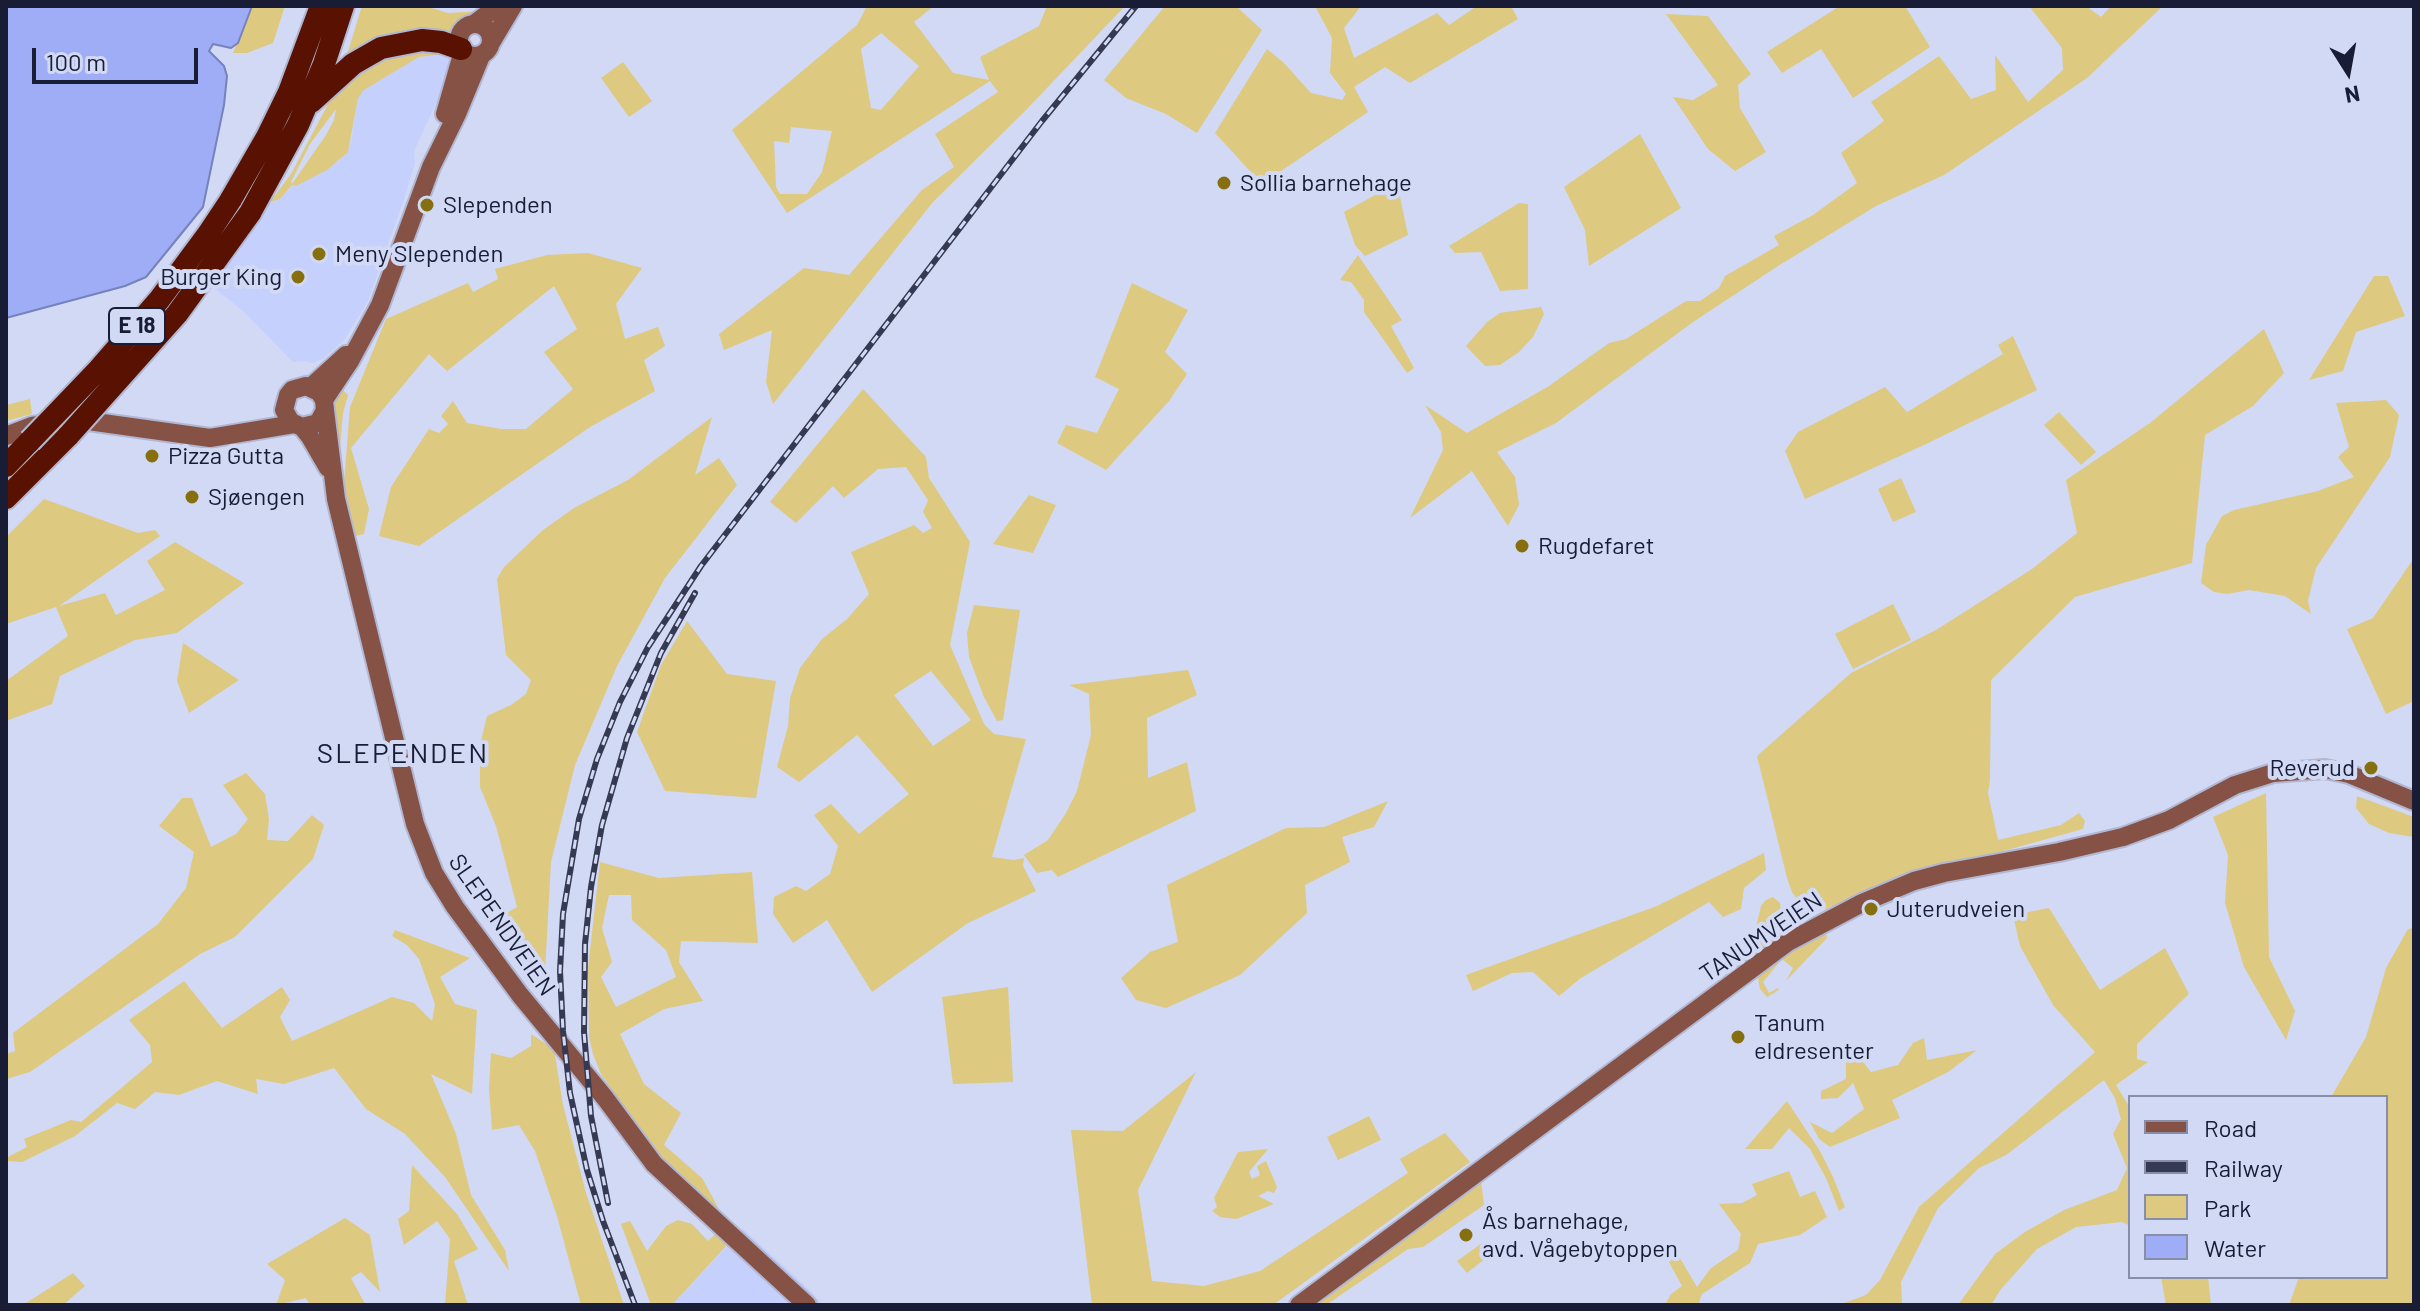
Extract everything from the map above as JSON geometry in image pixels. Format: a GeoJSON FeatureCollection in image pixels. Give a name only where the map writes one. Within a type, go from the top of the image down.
{"type":"FeatureCollection","features":[{"type":"Feature","properties":{"kind":"highway","name":"E 18"},"geometry":{"type":"LineString","coordinates":[[6,466],[131,333],[192,257],[230,201],[267,137],[289,92],[321,6]]}},
{"type":"Feature","properties":{"kind":"highway","name":"E 18"},"geometry":{"type":"LineString","coordinates":[[6,498],[119,382],[177,314],[250,213],[281,160],[307,105],[343,6]]}},
{"type":"Feature","properties":{"kind":"highway","name":"E 18"},"geometry":{"type":"LineString","coordinates":[[307,105],[353,64],[381,48],[422,40],[474,50]]}},
{"type":"Feature","properties":{"kind":"main road"},"geometry":{"type":"LineString","coordinates":[[474,50],[460,33],[498,6]]}},
{"type":"Feature","properties":{"kind":"main road"},"geometry":{"type":"LineString","coordinates":[[6,436],[32,426],[74,419],[210,438],[318,423],[320,399],[376,300],[449,101],[474,50],[513,6]]}},
{"type":"Feature","properties":{"kind":"main road"},"geometry":{"type":"LineString","coordinates":[[474,24],[485,27],[491,37],[474,50]]}},
{"type":"Feature","properties":{"kind":"main road"},"geometry":{"type":"LineString","coordinates":[[237,435],[260,424],[284,403],[292,390],[299,387],[320,399]]}},
{"type":"Feature","properties":{"kind":"main road","name":"SLEPENDVEIEN"},"geometry":{"type":"LineString","coordinates":[[320,399],[332,476],[415,824],[434,873],[455,907],[520,995],[605,1098],[654,1164],[807,1305]]}},
{"type":"Feature","properties":{"kind":"main road"},"geometry":{"type":"LineString","coordinates":[[284,403],[286,416],[298,426]]}},
{"type":"Feature","properties":{"kind":"main road","name":"SLEPENDVEIEN"},"geometry":{"type":"LineString","coordinates":[[298,426],[320,452],[332,476]]}},
{"type":"Feature","properties":{"kind":"main road","name":"TANUMVEIEN"},"geometry":{"type":"LineString","coordinates":[[1299,1305],[1767,956],[1806,931],[1862,903],[1914,881],[1944,873],[2123,837],[2169,820],[2235,785],[2273,773],[2325,769],[2349,774],[2414,801]]}},
{"type":"Feature","properties":{"kind":"shaded area"},"geometry":{"type":"Polygon","coordinates":[[[447,54],[451,64],[445,84],[414,151],[415,163],[404,199],[368,301],[345,339],[324,358],[313,363],[293,362],[244,312],[212,286],[270,202],[280,199],[293,185],[340,160],[351,143],[358,97],[364,90],[419,57],[447,54]]]}},
{"type":"Feature","properties":{"kind":"shaded area"},"geometry":{"type":"Polygon","coordinates":[[[743,1229],[809,1289],[823,1305],[672,1305],[743,1229]]]}},
{"type":"Feature","properties":{"kind":"green space"},"geometry":{"type":"Polygon","coordinates":[[[252,6],[285,6],[273,43],[247,53],[233,53],[252,6]]]}},
{"type":"Feature","properties":{"kind":"green space"},"geometry":{"type":"Polygon","coordinates":[[[362,6],[425,6],[448,13],[480,11],[461,21],[451,36],[345,61],[362,6]]]}},
{"type":"Feature","properties":{"kind":"green space"},"geometry":{"type":"Polygon","coordinates":[[[867,6],[934,6],[914,22],[953,73],[989,80],[980,57],[1039,26],[1047,6],[1125,6],[933,202],[773,404],[766,382],[772,330],[724,350],[719,334],[804,268],[849,275],[922,190],[954,167],[935,134],[998,92],[990,81],[787,213],[732,130],[857,25],[867,6]],[[881,33],[861,49],[871,108],[881,110],[919,66],[881,33]],[[791,127],[789,143],[774,141],[776,187],[780,194],[807,194],[822,172],[832,131],[791,127]]]}},
{"type":"Feature","properties":{"kind":"green space"},"geometry":{"type":"Polygon","coordinates":[[[1165,6],[1236,6],[1262,30],[1197,133],[1166,114],[1126,98],[1104,80],[1165,6]]]}},
{"type":"Feature","properties":{"kind":"green space"},"geometry":{"type":"Polygon","coordinates":[[[1315,6],[1361,6],[1344,28],[1354,58],[1437,13],[1449,25],[1477,6],[1511,6],[1518,19],[1410,83],[1385,67],[1354,87],[1368,112],[1262,184],[1215,133],[1267,49],[1311,93],[1342,100],[1346,94],[1330,73],[1332,38],[1315,6]]]}},
{"type":"Feature","properties":{"kind":"green space"},"geometry":{"type":"Polygon","coordinates":[[[1840,6],[1905,6],[1930,47],[1853,98],[1821,49],[1782,73],[1767,52],[1840,6]]]}},
{"type":"Feature","properties":{"kind":"green space"},"geometry":{"type":"Polygon","coordinates":[[[2029,6],[2086,6],[2101,17],[2111,6],[2163,6],[2087,78],[1944,175],[1876,206],[1778,266],[1693,322],[1556,423],[1497,452],[1515,477],[1519,505],[1508,526],[1472,471],[1410,518],[1443,450],[1441,432],[1425,405],[1467,433],[1549,386],[1609,343],[1626,339],[1686,301],[1700,301],[1719,288],[1725,276],[1779,245],[1774,236],[1813,215],[1857,183],[1841,153],[1884,121],[1871,102],[1939,56],[1971,99],[1996,90],[1995,55],[2028,102],[2063,70],[2062,48],[2029,6]]]}},
{"type":"Feature","properties":{"kind":"green space"},"geometry":{"type":"Polygon","coordinates":[[[1666,14],[1708,16],[1751,74],[1738,85],[1740,108],[1766,152],[1735,171],[1708,149],[1673,97],[1693,100],[1718,85],[1666,14]]]}},
{"type":"Feature","properties":{"kind":"green space"},"geometry":{"type":"Polygon","coordinates":[[[418,45],[447,54],[419,57],[364,90],[358,98],[348,152],[327,170],[296,186],[292,185],[280,199],[270,202],[291,174],[337,87],[355,69],[418,45]],[[336,109],[310,144],[292,184],[326,135],[336,109]]]}},
{"type":"Feature","properties":{"kind":"green space"},"geometry":{"type":"Polygon","coordinates":[[[623,62],[652,101],[629,117],[601,78],[623,62]]]}},
{"type":"Feature","properties":{"kind":"green space"},"geometry":{"type":"Polygon","coordinates":[[[1640,134],[1681,208],[1589,266],[1585,230],[1564,187],[1640,134]]]}},
{"type":"Feature","properties":{"kind":"green space"},"geometry":{"type":"Polygon","coordinates":[[[1397,183],[1408,235],[1365,256],[1355,245],[1344,212],[1397,183]]]}},
{"type":"Feature","properties":{"kind":"green space"},"geometry":{"type":"Polygon","coordinates":[[[1519,203],[1528,204],[1528,289],[1500,291],[1481,252],[1455,253],[1449,246],[1519,203]]]}},
{"type":"Feature","properties":{"kind":"green space"},"geometry":{"type":"Polygon","coordinates":[[[588,253],[642,268],[616,304],[625,339],[658,327],[665,346],[644,360],[655,391],[590,427],[419,546],[379,536],[391,487],[429,429],[439,433],[448,424],[441,416],[453,401],[467,423],[501,429],[526,429],[573,389],[544,352],[577,329],[554,286],[447,371],[429,354],[351,448],[369,509],[364,534],[355,536],[344,483],[350,407],[386,319],[468,283],[473,292],[498,279],[495,269],[547,255],[588,253]]]}},
{"type":"Feature","properties":{"kind":"green space"},"geometry":{"type":"Polygon","coordinates":[[[1358,255],[1402,320],[1391,326],[1414,368],[1407,373],[1364,312],[1364,300],[1351,282],[1340,280],[1358,255]]]}},
{"type":"Feature","properties":{"kind":"green space"},"geometry":{"type":"Polygon","coordinates":[[[2374,276],[2388,276],[2405,316],[2356,332],[2343,371],[2309,380],[2374,276]]]}},
{"type":"Feature","properties":{"kind":"green space"},"geometry":{"type":"Polygon","coordinates":[[[1132,283],[1188,310],[1165,352],[1187,374],[1169,401],[1106,470],[1057,443],[1066,425],[1097,433],[1119,389],[1095,377],[1132,283]]]}},
{"type":"Feature","properties":{"kind":"green space"},"geometry":{"type":"Polygon","coordinates":[[[1541,307],[1544,314],[1533,337],[1500,365],[1485,366],[1466,346],[1487,322],[1500,313],[1541,307]]]}},
{"type":"Feature","properties":{"kind":"green space"},"geometry":{"type":"Polygon","coordinates":[[[2264,329],[2284,373],[2253,406],[2205,435],[2192,563],[2075,597],[1991,680],[1988,793],[1998,840],[2061,825],[2079,813],[2085,821],[2083,829],[1877,886],[1826,909],[1801,904],[1787,878],[1757,756],[1851,673],[1936,630],[2032,569],[2077,533],[2066,480],[2150,423],[2264,329]]]}},
{"type":"Feature","properties":{"kind":"green space"},"geometry":{"type":"Polygon","coordinates":[[[2013,336],[2037,390],[1805,499],[1785,451],[1798,432],[1885,387],[1907,412],[2003,354],[1998,345],[2013,336]]]}},
{"type":"Feature","properties":{"kind":"green space"},"geometry":{"type":"Polygon","coordinates":[[[340,387],[348,395],[343,413],[338,471],[332,415],[340,387]]]}},
{"type":"Feature","properties":{"kind":"green space"},"geometry":{"type":"Polygon","coordinates":[[[863,389],[926,457],[929,478],[970,542],[950,645],[984,724],[994,734],[1026,739],[992,857],[1024,858],[1023,866],[1036,891],[968,923],[872,992],[827,920],[793,943],[773,914],[774,897],[796,886],[806,891],[830,874],[838,846],[814,815],[831,804],[859,834],[909,794],[857,735],[799,782],[777,767],[788,726],[790,698],[800,668],[822,639],[847,619],[869,594],[851,552],[914,525],[923,533],[932,528],[923,512],[928,500],[906,467],[878,469],[844,498],[833,486],[796,523],[770,502],[863,389]],[[931,671],[894,695],[933,746],[971,720],[931,671]]]}},
{"type":"Feature","properties":{"kind":"green space"},"geometry":{"type":"Polygon","coordinates":[[[30,399],[32,414],[6,421],[6,405],[30,399]]]}},
{"type":"Feature","properties":{"kind":"green space"},"geometry":{"type":"Polygon","coordinates":[[[2386,400],[2399,415],[2390,457],[2316,568],[2308,601],[2311,614],[2285,596],[2249,590],[2227,594],[2214,592],[2201,583],[2206,545],[2222,516],[2234,510],[2318,491],[2354,477],[2338,457],[2349,447],[2336,403],[2386,400]]]}},
{"type":"Feature","properties":{"kind":"green space"},"geometry":{"type":"Polygon","coordinates":[[[2059,412],[2096,452],[2081,465],[2044,425],[2059,412]]]}},
{"type":"Feature","properties":{"kind":"green space"},"geometry":{"type":"Polygon","coordinates":[[[712,417],[695,475],[719,458],[737,485],[665,578],[617,666],[575,765],[551,862],[544,990],[501,916],[517,907],[496,826],[480,787],[480,745],[487,716],[526,694],[531,680],[506,655],[497,579],[504,567],[543,530],[574,508],[628,480],[712,417]]]}},
{"type":"Feature","properties":{"kind":"green space"},"geometry":{"type":"Polygon","coordinates":[[[1901,478],[1916,512],[1893,522],[1878,489],[1901,478]]]}},
{"type":"Feature","properties":{"kind":"green space"},"geometry":{"type":"Polygon","coordinates":[[[1029,495],[1056,505],[1033,553],[993,544],[1029,495]]]}},
{"type":"Feature","properties":{"kind":"green space"},"geometry":{"type":"Polygon","coordinates":[[[44,499],[138,533],[155,530],[160,536],[59,606],[105,593],[116,615],[165,590],[147,561],[175,542],[244,583],[177,633],[135,640],[60,676],[52,704],[6,721],[6,681],[68,636],[56,607],[6,624],[6,537],[44,499]]]}},
{"type":"Feature","properties":{"kind":"green space"},"geometry":{"type":"Polygon","coordinates":[[[2414,558],[2414,701],[2386,714],[2347,629],[2373,618],[2414,558]]]}},
{"type":"Feature","properties":{"kind":"green space"},"geometry":{"type":"Polygon","coordinates":[[[1893,604],[1911,640],[1853,669],[1835,634],[1893,604]]]}},
{"type":"Feature","properties":{"kind":"green space"},"geometry":{"type":"Polygon","coordinates":[[[974,605],[1020,610],[1003,720],[997,721],[984,697],[969,657],[967,633],[974,605]]]}},
{"type":"Feature","properties":{"kind":"green space"},"geometry":{"type":"Polygon","coordinates":[[[687,621],[727,674],[776,681],[756,798],[665,791],[637,732],[661,665],[687,621]]]}},
{"type":"Feature","properties":{"kind":"green space"},"geometry":{"type":"Polygon","coordinates":[[[183,643],[239,680],[189,713],[177,681],[183,643]]]}},
{"type":"Feature","properties":{"kind":"green space"},"geometry":{"type":"Polygon","coordinates":[[[1188,670],[1197,695],[1147,718],[1148,778],[1187,762],[1196,811],[1058,877],[1052,870],[1037,873],[1024,855],[1048,840],[1066,813],[1077,791],[1091,735],[1089,694],[1069,685],[1188,670]]]}},
{"type":"Feature","properties":{"kind":"green space"},"geometry":{"type":"Polygon","coordinates":[[[246,773],[265,794],[269,819],[267,840],[288,841],[312,815],[324,825],[313,859],[235,937],[200,954],[30,1072],[6,1079],[6,1054],[15,1051],[13,1033],[158,924],[186,888],[194,852],[159,826],[182,798],[192,798],[211,847],[236,834],[248,819],[223,785],[246,773]]]}},
{"type":"Feature","properties":{"kind":"green space"},"geometry":{"type":"Polygon","coordinates":[[[2266,793],[2269,957],[2295,1011],[2286,1040],[2244,967],[2225,903],[2228,855],[2213,817],[2266,793]]]}},
{"type":"Feature","properties":{"kind":"green space"},"geometry":{"type":"Polygon","coordinates":[[[2357,796],[2414,817],[2414,837],[2389,833],[2369,824],[2356,808],[2357,796]]]}},
{"type":"Feature","properties":{"kind":"green space"},"geometry":{"type":"Polygon","coordinates":[[[1388,801],[1374,827],[1342,837],[1350,862],[1305,885],[1307,913],[1240,975],[1166,1008],[1136,1000],[1121,978],[1150,952],[1178,942],[1167,885],[1286,828],[1324,827],[1388,801]]]}},
{"type":"Feature","properties":{"kind":"green space"},"geometry":{"type":"Polygon","coordinates":[[[1764,853],[1766,870],[1744,888],[1741,909],[1723,917],[1709,902],[1581,978],[1559,996],[1533,972],[1512,973],[1473,991],[1466,975],[1657,906],[1764,853]]]}},
{"type":"Feature","properties":{"kind":"green space"},"geometry":{"type":"Polygon","coordinates":[[[600,862],[659,878],[752,872],[758,943],[681,941],[679,962],[703,1001],[664,1009],[620,1034],[644,1084],[681,1113],[664,1145],[702,1178],[719,1209],[674,1172],[650,1145],[601,1074],[589,1037],[588,968],[600,862]],[[609,895],[602,928],[612,962],[601,977],[616,1007],[676,977],[666,950],[632,920],[631,895],[609,895]]]}},
{"type":"Feature","properties":{"kind":"green space"},"geometry":{"type":"Polygon","coordinates":[[[1773,897],[1780,903],[1784,931],[1743,964],[1761,906],[1773,897]]]}},
{"type":"Feature","properties":{"kind":"green space"},"geometry":{"type":"Polygon","coordinates":[[[2049,908],[2100,990],[2165,948],[2189,994],[2137,1044],[2137,1059],[2148,1062],[2116,1085],[2128,1105],[2128,1225],[2122,1222],[2076,1227],[2037,1249],[2001,1289],[1991,1305],[1958,1305],[1995,1254],[2025,1232],[2064,1210],[2117,1190],[2127,1168],[2113,1134],[2121,1119],[2115,1098],[2104,1080],[2006,1155],[1979,1168],[1938,1208],[1901,1282],[1902,1305],[1839,1305],[1866,1295],[1880,1280],[1919,1207],[2095,1052],[2053,1005],[2020,946],[2013,915],[2049,908]]]}},
{"type":"Feature","properties":{"kind":"green space"},"geometry":{"type":"Polygon","coordinates":[[[1825,928],[1827,938],[1786,981],[1793,968],[1782,959],[1763,982],[1769,993],[1779,990],[1767,997],[1760,989],[1758,978],[1764,966],[1825,928]]]}},
{"type":"Feature","properties":{"kind":"green space"},"geometry":{"type":"Polygon","coordinates":[[[2414,928],[2414,1305],[2289,1305],[2298,1279],[2388,1279],[2388,1095],[2332,1095],[2366,1037],[2386,968],[2408,929],[2414,928]]]}},
{"type":"Feature","properties":{"kind":"green space"},"geometry":{"type":"Polygon","coordinates":[[[395,930],[470,958],[440,977],[455,1004],[477,1010],[472,1094],[431,1074],[456,1134],[471,1195],[505,1250],[509,1271],[445,1177],[405,1134],[366,1109],[334,1068],[284,1084],[256,1079],[258,1094],[217,1081],[179,1095],[155,1092],[135,1109],[117,1103],[75,1136],[22,1162],[6,1161],[6,1158],[27,1147],[24,1139],[71,1120],[81,1122],[152,1062],[150,1045],[129,1020],[184,981],[222,1028],[282,987],[290,1000],[280,1017],[292,1041],[392,997],[414,1003],[432,1021],[435,1004],[419,959],[407,945],[392,936],[395,930]]]}},
{"type":"Feature","properties":{"kind":"green space"},"geometry":{"type":"Polygon","coordinates":[[[1008,987],[1013,1082],[953,1084],[942,997],[1008,987]]]}},
{"type":"Feature","properties":{"kind":"green space"},"geometry":{"type":"Polygon","coordinates":[[[531,1034],[554,1049],[563,1105],[586,1193],[624,1305],[581,1305],[557,1216],[535,1151],[519,1125],[492,1130],[489,1089],[491,1053],[511,1058],[531,1046],[531,1034]]]}},
{"type":"Feature","properties":{"kind":"green space"},"geometry":{"type":"Polygon","coordinates":[[[1924,1038],[1927,1060],[1977,1050],[1948,1072],[1892,1100],[1900,1118],[1830,1147],[1819,1139],[1810,1122],[1832,1133],[1864,1109],[1853,1083],[1838,1098],[1821,1099],[1821,1091],[1846,1079],[1846,1062],[1859,1057],[1871,1072],[1898,1065],[1913,1043],[1924,1038]]]}},
{"type":"Feature","properties":{"kind":"green space"},"geometry":{"type":"Polygon","coordinates":[[[1196,1072],[1138,1190],[1152,1281],[1204,1286],[1260,1271],[1408,1173],[1400,1159],[1445,1133],[1470,1162],[1273,1305],[1092,1305],[1071,1130],[1123,1131],[1196,1072]]]}},
{"type":"Feature","properties":{"kind":"green space"},"geometry":{"type":"Polygon","coordinates":[[[1787,1101],[1833,1177],[1845,1207],[1839,1211],[1810,1149],[1789,1128],[1772,1149],[1745,1149],[1787,1101]]]}},
{"type":"Feature","properties":{"kind":"green space"},"geometry":{"type":"Polygon","coordinates":[[[1369,1116],[1381,1140],[1338,1160],[1327,1137],[1369,1116]]]}},
{"type":"Feature","properties":{"kind":"green space"},"geometry":{"type":"Polygon","coordinates":[[[1268,1149],[1249,1172],[1252,1179],[1260,1175],[1257,1166],[1266,1161],[1277,1187],[1274,1193],[1268,1191],[1258,1196],[1274,1204],[1236,1219],[1220,1217],[1212,1211],[1217,1207],[1214,1198],[1238,1152],[1268,1149]]]}},
{"type":"Feature","properties":{"kind":"green space"},"geometry":{"type":"Polygon","coordinates":[[[412,1165],[457,1214],[478,1249],[454,1261],[468,1305],[445,1305],[450,1239],[437,1221],[404,1245],[398,1219],[409,1211],[412,1165]]]}},
{"type":"Feature","properties":{"kind":"green space"},"geometry":{"type":"Polygon","coordinates":[[[1789,1171],[1800,1197],[1815,1191],[1827,1217],[1800,1235],[1758,1244],[1750,1263],[1702,1294],[1698,1305],[1665,1305],[1671,1294],[1682,1286],[1669,1262],[1678,1255],[1697,1287],[1711,1268],[1738,1250],[1741,1234],[1719,1204],[1742,1203],[1757,1195],[1752,1184],[1789,1171]]]}},
{"type":"Feature","properties":{"kind":"green space"},"geometry":{"type":"Polygon","coordinates":[[[1481,1181],[1484,1205],[1423,1247],[1408,1249],[1326,1305],[1311,1305],[1481,1181]]]}},
{"type":"Feature","properties":{"kind":"green space"},"geometry":{"type":"Polygon","coordinates":[[[345,1218],[370,1235],[380,1292],[361,1272],[351,1278],[363,1305],[310,1305],[306,1298],[276,1305],[285,1280],[267,1264],[345,1218]]]}},
{"type":"Feature","properties":{"kind":"green space"},"geometry":{"type":"Polygon","coordinates":[[[678,1220],[692,1224],[708,1241],[717,1232],[727,1245],[672,1305],[651,1305],[621,1224],[630,1221],[647,1251],[666,1226],[678,1220]]]}},
{"type":"Feature","properties":{"kind":"green space"},"geometry":{"type":"Polygon","coordinates":[[[1482,1243],[1491,1254],[1467,1273],[1457,1261],[1482,1243]]]}},
{"type":"Feature","properties":{"kind":"green space"},"geometry":{"type":"Polygon","coordinates":[[[73,1273],[85,1286],[63,1305],[23,1305],[73,1273]]]}},
{"type":"Feature","properties":{"kind":"green space"},"geometry":{"type":"Polygon","coordinates":[[[2161,1279],[2208,1279],[2211,1305],[2166,1305],[2161,1279]]]}},
{"type":"Feature","properties":{"kind":"water"},"geometry":{"type":"Polygon","coordinates":[[[6,6],[252,6],[238,43],[231,48],[213,44],[209,51],[224,66],[227,76],[203,207],[146,277],[125,286],[6,318],[6,6]]]}},
{"type":"Feature","properties":{"kind":"railway"},"geometry":{"type":"LineString","coordinates":[[635,1305],[587,1170],[570,1093],[563,1031],[560,971],[563,914],[579,819],[597,759],[620,702],[648,647],[701,566],[1042,121],[1136,6]]}},
{"type":"Feature","properties":{"kind":"railway"},"geometry":{"type":"LineString","coordinates":[[608,1203],[591,1116],[584,1032],[585,944],[591,887],[602,825],[627,738],[661,653],[695,593]]}},
{"type":"Feature","properties":{"kind":"place","name":"Sollia barnehage"},"geometry":{"type":"Point","coordinates":[1224,183]}},
{"type":"Feature","properties":{"kind":"place","name":"Slependen"},"geometry":{"type":"Point","coordinates":[427,205]}},
{"type":"Feature","properties":{"kind":"place","name":"Meny Slependen"},"geometry":{"type":"Point","coordinates":[319,254]}},
{"type":"Feature","properties":{"kind":"place","name":"Burger King"},"geometry":{"type":"Point","coordinates":[298,277]}},
{"type":"Feature","properties":{"kind":"place","name":"Pizza Gutta"},"geometry":{"type":"Point","coordinates":[152,456]}},
{"type":"Feature","properties":{"kind":"place","name":"Sjøengen"},"geometry":{"type":"Point","coordinates":[192,497]}},
{"type":"Feature","properties":{"kind":"place","name":"Rugdefaret"},"geometry":{"type":"Point","coordinates":[1522,546]}},
{"type":"Feature","properties":{"kind":"place","name":"Reverud"},"geometry":{"type":"Point","coordinates":[2371,768]}},
{"type":"Feature","properties":{"kind":"place","name":"Juterudveien"},"geometry":{"type":"Point","coordinates":[1871,909]}},
{"type":"Feature","properties":{"kind":"place","name":"Tanum eldresenter"},"geometry":{"type":"Point","coordinates":[1738,1037]}},
{"type":"Feature","properties":{"kind":"place","name":"Ås barnehage, avd. Vågebytoppen"},"geometry":{"type":"Point","coordinates":[1466,1235]}},
{"type":"Feature","properties":{"kind":"district","name":"SLEPENDEN"},"geometry":{"type":"Point","coordinates":[403,754]}}]}
